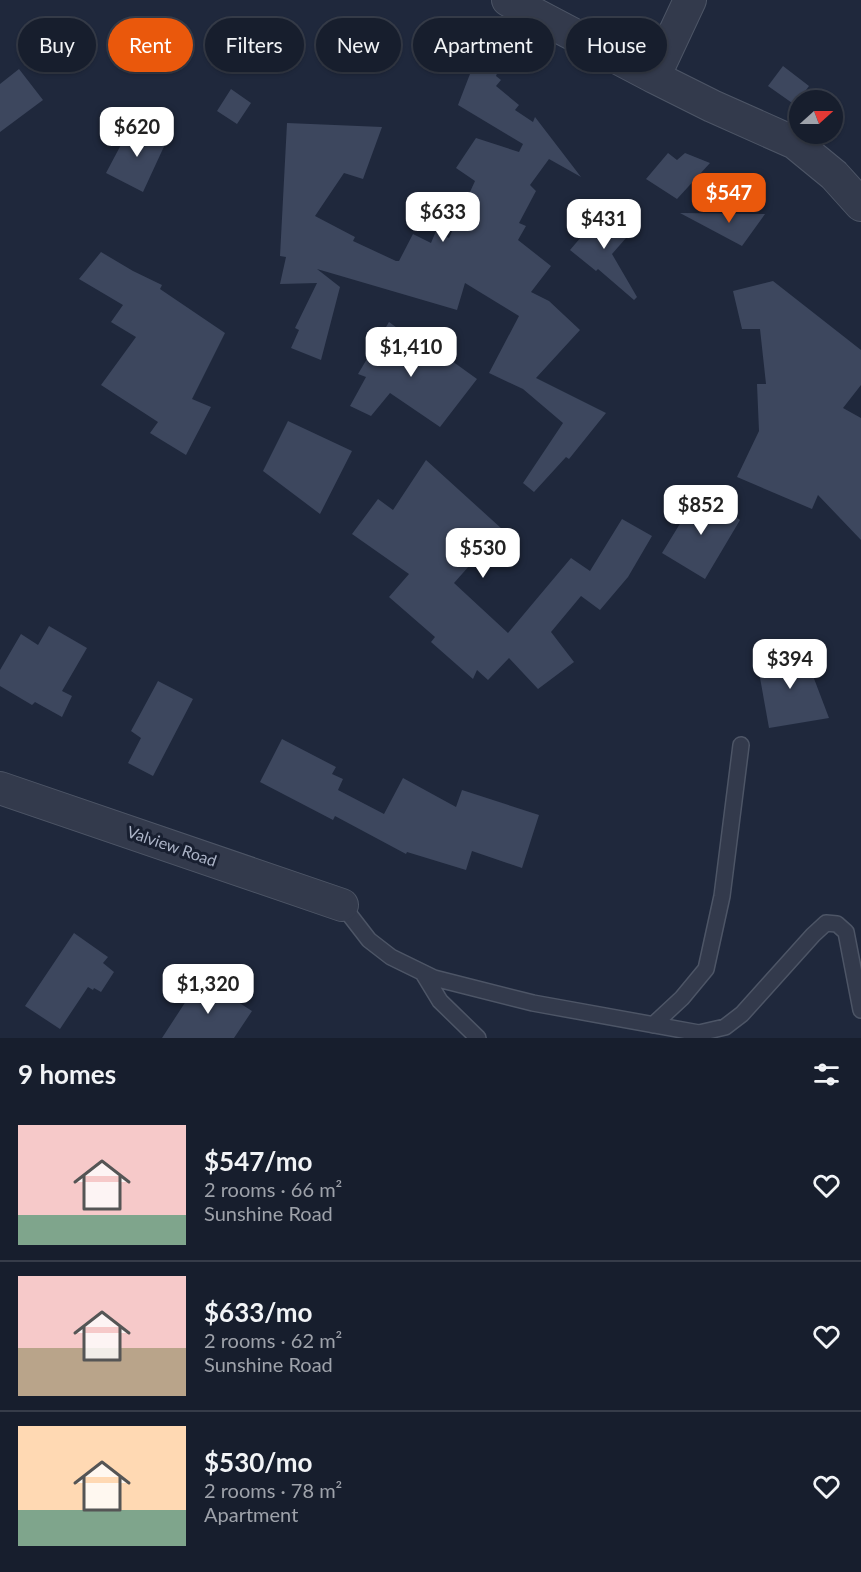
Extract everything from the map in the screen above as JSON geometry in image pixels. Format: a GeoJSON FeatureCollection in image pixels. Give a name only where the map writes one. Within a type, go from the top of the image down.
{"type":"FeatureCollection","features":[{"type":"Feature","properties":{"kind":"street"},"geometry":{"type":"LineString","coordinates":[[508,0],[566,25]]}},
{"type":"Feature","properties":{"kind":"street"},"geometry":{"type":"LineString","coordinates":[[667,48],[690,0]]}},
{"type":"Feature","properties":{"kind":"street"},"geometry":{"type":"LineString","coordinates":[[667,71],[712,106],[795,142],[834,175],[861,205]]}},
{"type":"Feature","properties":{"kind":"street","name":"Valview Road"},"geometry":{"type":"LineString","coordinates":[[0,788],[342,905]]}},
{"type":"Feature","properties":{"kind":"lane"},"geometry":{"type":"LineString","coordinates":[[653,1025],[682,998],[706,969],[722,896],[741,745]]}},
{"type":"Feature","properties":{"kind":"lane"},"geometry":{"type":"LineString","coordinates":[[342,905],[369,940],[391,957],[434,978],[533,1002],[699,1033],[725,1027],[742,1014],[813,934],[826,923],[837,924],[846,932],[861,1010]]}},
{"type":"Feature","properties":{"kind":"lane"},"geometry":{"type":"LineString","coordinates":[[423,973],[440,1001],[478,1038]]}},
{"type":"Feature","properties":{"kind":"building"},"geometry":{"type":"Polygon","coordinates":[[[783,66],[809,86],[806,90],[789,90],[789,101],[768,86],[783,66]]]}},
{"type":"Feature","properties":{"kind":"building"},"geometry":{"type":"Polygon","coordinates":[[[18,70],[43,100],[0,132],[0,84],[18,70]]]}},
{"type":"Feature","properties":{"kind":"building"},"geometry":{"type":"Polygon","coordinates":[[[471,72],[498,72],[496,76],[501,80],[496,86],[519,105],[515,110],[533,122],[535,117],[581,177],[549,159],[530,185],[536,191],[519,223],[526,226],[518,240],[551,266],[531,292],[549,301],[580,330],[536,378],[606,413],[569,459],[566,457],[534,492],[523,483],[563,423],[523,389],[489,373],[519,316],[465,283],[457,310],[317,269],[340,287],[321,360],[291,348],[299,330],[295,328],[317,283],[280,284],[286,257],[280,256],[287,123],[382,127],[363,179],[344,173],[315,216],[355,237],[353,241],[399,261],[413,234],[431,243],[436,231],[449,238],[475,181],[456,168],[476,138],[519,152],[523,144],[458,105],[471,72]]]}},
{"type":"Feature","properties":{"kind":"building"},"geometry":{"type":"Polygon","coordinates":[[[231,89],[251,103],[237,124],[217,111],[231,89]]]}},
{"type":"Feature","properties":{"kind":"building"},"geometry":{"type":"Polygon","coordinates":[[[132,124],[167,140],[143,192],[106,173],[132,124]]]}},
{"type":"Feature","properties":{"kind":"building"},"geometry":{"type":"Polygon","coordinates":[[[668,153],[677,160],[685,153],[710,163],[677,199],[646,179],[668,153]]]}},
{"type":"Feature","properties":{"kind":"building"},"geometry":{"type":"Polygon","coordinates":[[[605,209],[626,238],[612,254],[637,297],[634,300],[598,269],[596,271],[570,250],[605,209]]]}},
{"type":"Feature","properties":{"kind":"building"},"geometry":{"type":"Polygon","coordinates":[[[680,213],[765,214],[742,246],[680,213]]]}},
{"type":"Feature","properties":{"kind":"building"},"geometry":{"type":"Polygon","coordinates":[[[101,252],[162,285],[160,289],[225,333],[192,399],[211,407],[186,455],[150,433],[158,422],[101,385],[136,337],[111,322],[123,305],[79,279],[101,252]]]}},
{"type":"Feature","properties":{"kind":"building"},"geometry":{"type":"Polygon","coordinates":[[[773,281],[861,350],[861,385],[843,408],[861,418],[861,540],[818,495],[812,509],[737,477],[759,431],[757,384],[766,384],[760,329],[742,329],[733,291],[773,281]]]}},
{"type":"Feature","properties":{"kind":"building"},"geometry":{"type":"Polygon","coordinates":[[[389,322],[449,366],[452,361],[477,379],[440,427],[390,393],[371,416],[350,406],[366,377],[358,374],[389,322]]]}},
{"type":"Feature","properties":{"kind":"building"},"geometry":{"type":"Polygon","coordinates":[[[288,421],[352,451],[320,514],[263,471],[288,421]]]}},
{"type":"Feature","properties":{"kind":"building"},"geometry":{"type":"Polygon","coordinates":[[[426,460],[502,529],[454,583],[508,633],[571,558],[590,571],[622,519],[652,536],[628,577],[600,610],[581,596],[551,632],[574,662],[538,689],[509,658],[488,680],[477,670],[473,679],[431,642],[435,637],[389,597],[409,574],[352,534],[378,499],[393,510],[426,460]]]}},
{"type":"Feature","properties":{"kind":"building"},"geometry":{"type":"Polygon","coordinates":[[[700,491],[740,520],[705,579],[662,553],[700,491]]]}},
{"type":"Feature","properties":{"kind":"building"},"geometry":{"type":"Polygon","coordinates":[[[49,626],[87,648],[62,691],[72,696],[62,717],[35,702],[32,705],[0,686],[0,670],[21,634],[38,645],[49,626]]]}},
{"type":"Feature","properties":{"kind":"building"},"geometry":{"type":"Polygon","coordinates":[[[802,647],[829,718],[769,728],[757,661],[802,647]]]}},
{"type":"Feature","properties":{"kind":"building"},"geometry":{"type":"Polygon","coordinates":[[[158,681],[193,699],[153,776],[128,763],[141,738],[131,731],[158,681]]]}},
{"type":"Feature","properties":{"kind":"building"},"geometry":{"type":"Polygon","coordinates":[[[282,739],[336,767],[332,774],[343,779],[338,790],[384,814],[403,778],[456,807],[462,790],[539,815],[522,868],[472,851],[466,870],[407,852],[406,854],[335,816],[333,820],[260,782],[282,739]]]}},
{"type":"Feature","properties":{"kind":"building"},"geometry":{"type":"Polygon","coordinates":[[[74,933],[108,957],[103,963],[114,972],[101,992],[88,987],[60,1029],[25,1006],[74,933]]]}},
{"type":"Feature","properties":{"kind":"building"},"geometry":{"type":"Polygon","coordinates":[[[201,978],[252,1011],[234,1038],[162,1038],[201,978]]]}}]}
